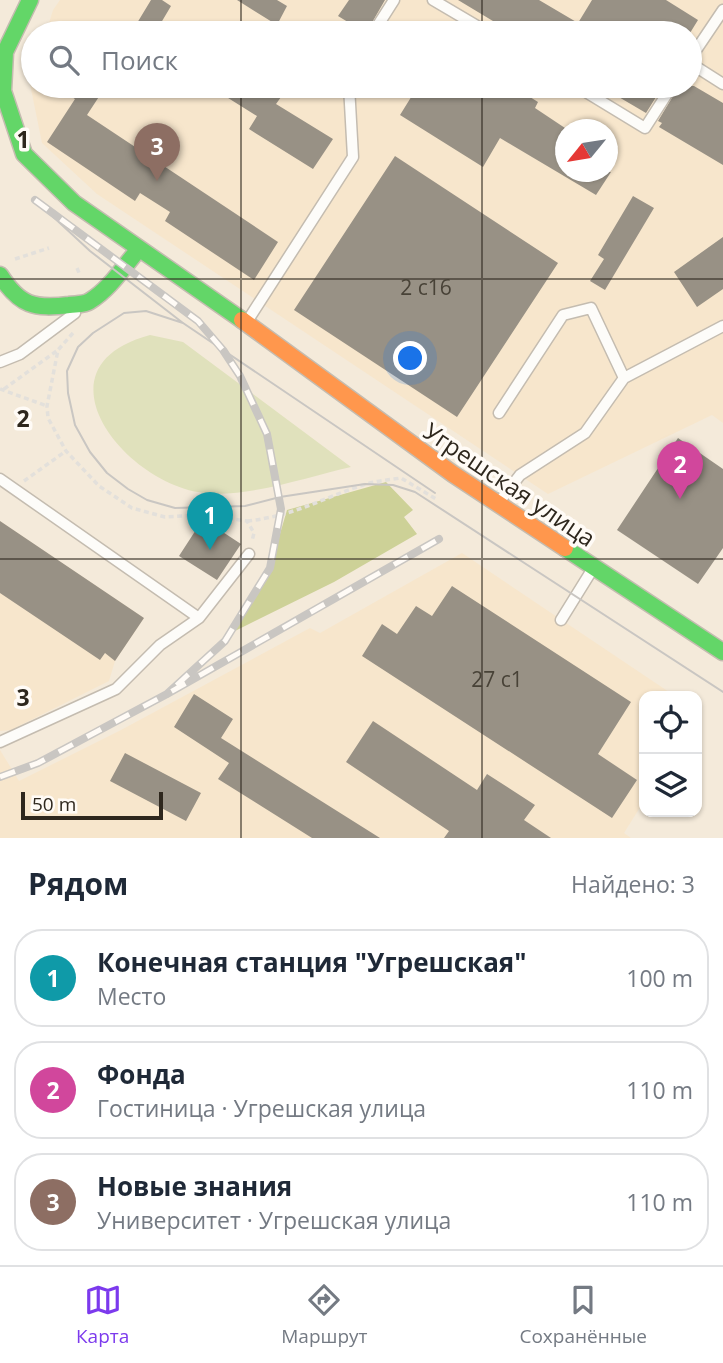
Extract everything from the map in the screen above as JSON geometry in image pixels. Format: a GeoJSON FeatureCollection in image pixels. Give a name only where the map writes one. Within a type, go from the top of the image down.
{"type":"FeatureCollection","features":[{"type":"Feature","properties":{"kind":"street"},"geometry":{"type":"LineString","coordinates":[[2,90],[5,52],[30,0]]}},
{"type":"Feature","properties":{"kind":"street","name":"Угрешская улица"},"geometry":{"type":"LineString","coordinates":[[2,90],[24,154],[74,203],[246,323],[497,505],[723,652]]}},
{"type":"Feature","properties":{"kind":"street"},"geometry":{"type":"LineString","coordinates":[[0,275],[11,294],[29,305],[48,308],[88,303],[139,249]]}},
{"type":"Feature","properties":{"kind":"lane"},"geometry":{"type":"LineString","coordinates":[[381,21],[394,0]]}},
{"type":"Feature","properties":{"kind":"lane"},"geometry":{"type":"LineString","coordinates":[[433,0],[468,21]]}},
{"type":"Feature","properties":{"kind":"lane"},"geometry":{"type":"LineString","coordinates":[[717,0],[723,4]]}},
{"type":"Feature","properties":{"kind":"lane"},"geometry":{"type":"LineString","coordinates":[[702,42],[723,10]]}},
{"type":"Feature","properties":{"kind":"lane"},"geometry":{"type":"LineString","coordinates":[[702,69],[723,84]]}},
{"type":"Feature","properties":{"kind":"lane"},"geometry":{"type":"LineString","coordinates":[[246,323],[353,157],[350,98]]}},
{"type":"Feature","properties":{"kind":"lane"},"geometry":{"type":"LineString","coordinates":[[596,98],[646,128],[665,98]]}},
{"type":"Feature","properties":{"kind":"lane"},"geometry":{"type":"LineString","coordinates":[[0,362],[20,354],[88,303]]}},
{"type":"Feature","properties":{"kind":"lane"},"geometry":{"type":"LineString","coordinates":[[499,413],[562,315],[591,308],[624,378]]}},
{"type":"Feature","properties":{"kind":"lane"},"geometry":{"type":"LineString","coordinates":[[497,505],[520,475],[584,433],[624,378],[723,326]]}},
{"type":"Feature","properties":{"kind":"lane"},"geometry":{"type":"LineString","coordinates":[[0,479],[199,618]]}},
{"type":"Feature","properties":{"kind":"lane"},"geometry":{"type":"LineString","coordinates":[[0,742],[116,689],[160,645],[199,618],[249,554]]}},
{"type":"Feature","properties":{"kind":"lane"},"geometry":{"type":"LineString","coordinates":[[561,620],[593,568]]}},
{"type":"Feature","properties":{"kind":"path"},"geometry":{"type":"LineString","coordinates":[[12,260],[49,248]]}},
{"type":"Feature","properties":{"kind":"path"},"geometry":{"type":"LineString","coordinates":[[77,268],[80,275]]}},
{"type":"Feature","properties":{"kind":"path"},"geometry":{"type":"LineString","coordinates":[[2,389],[58,350],[79,327]]}},
{"type":"Feature","properties":{"kind":"path"},"geometry":{"type":"LineString","coordinates":[[58,350],[47,406],[48,418],[66,451],[99,486],[132,508],[165,517],[201,515],[247,521],[288,514],[365,484],[401,478],[436,499]]}},
{"type":"Feature","properties":{"kind":"path"},"geometry":{"type":"LineString","coordinates":[[2,389],[47,406]]}},
{"type":"Feature","properties":{"kind":"path"},"geometry":{"type":"LineString","coordinates":[[14,489],[66,451]]}},
{"type":"Feature","properties":{"kind":"path"},"geometry":{"type":"LineString","coordinates":[[247,521],[254,533],[249,554]]}},
{"type":"Feature","properties":{"kind":"shaded area"},"geometry":{"type":"Polygon","coordinates":[[[60,0],[723,0],[723,423],[712,415],[548,494],[97,194],[42,143],[33,98],[702,98],[702,21],[50,21],[53,10],[60,0]]]}},
{"type":"Feature","properties":{"kind":"shaded area"},"geometry":{"type":"Polygon","coordinates":[[[0,521],[144,618],[115,661],[109,681],[11,730],[0,731],[0,521]]]}},
{"type":"Feature","properties":{"kind":"shaded area"},"geometry":{"type":"Polygon","coordinates":[[[462,553],[668,691],[639,691],[639,809],[624,833],[631,838],[0,838],[0,750],[19,781],[121,730],[310,628],[320,633],[462,553]]]}},
{"type":"Feature","properties":{"kind":"green space"},"geometry":{"type":"Polygon","coordinates":[[[150,335],[183,342],[351,467],[254,490],[216,494],[198,492],[169,483],[141,466],[118,444],[101,420],[94,395],[98,371],[116,350],[150,335]]]}},
{"type":"Feature","properties":{"kind":"green space"},"geometry":{"type":"Polygon","coordinates":[[[386,482],[413,510],[404,517],[417,534],[334,582],[233,632],[270,568],[287,510],[386,482]]]}},
{"type":"Feature","properties":{"kind":"building"},"geometry":{"type":"Polygon","coordinates":[[[151,0],[162,0],[171,6],[162,21],[138,21],[151,0]]]}},
{"type":"Feature","properties":{"kind":"building"},"geometry":{"type":"Polygon","coordinates":[[[237,0],[277,0],[287,6],[279,21],[271,21],[237,0]]]}},
{"type":"Feature","properties":{"kind":"building"},"geometry":{"type":"Polygon","coordinates":[[[349,0],[385,0],[373,21],[346,21],[338,16],[349,0]]]}},
{"type":"Feature","properties":{"kind":"building"},"geometry":{"type":"Polygon","coordinates":[[[458,0],[539,0],[575,21],[493,21],[458,0]]]}},
{"type":"Feature","properties":{"kind":"building"},"geometry":{"type":"Polygon","coordinates":[[[592,0],[666,0],[698,20],[579,21],[592,0]]]}},
{"type":"Feature","properties":{"kind":"building"},"geometry":{"type":"Polygon","coordinates":[[[702,91],[723,103],[723,165],[659,127],[662,123],[658,121],[672,98],[702,98],[702,91]]]}},
{"type":"Feature","properties":{"kind":"building"},"geometry":{"type":"Polygon","coordinates":[[[98,98],[87,115],[278,242],[254,280],[165,221],[170,212],[140,193],[135,201],[47,142],[75,99],[98,98]]]}},
{"type":"Feature","properties":{"kind":"building"},"geometry":{"type":"Polygon","coordinates":[[[228,98],[280,98],[276,104],[333,139],[313,169],[249,129],[257,116],[228,98]]]}},
{"type":"Feature","properties":{"kind":"building"},"geometry":{"type":"Polygon","coordinates":[[[411,98],[532,98],[538,102],[535,108],[555,121],[555,171],[500,138],[483,167],[400,115],[411,98]]]}},
{"type":"Feature","properties":{"kind":"building"},"geometry":{"type":"Polygon","coordinates":[[[620,98],[655,98],[646,113],[620,98]]]}},
{"type":"Feature","properties":{"kind":"building"},"geometry":{"type":"Polygon","coordinates":[[[395,156],[558,263],[457,417],[294,310],[395,156]]]}},
{"type":"Feature","properties":{"kind":"building"},"geometry":{"type":"Polygon","coordinates":[[[574,182],[604,182],[596,195],[574,182]]]}},
{"type":"Feature","properties":{"kind":"building"},"geometry":{"type":"Polygon","coordinates":[[[633,196],[654,208],[605,290],[590,281],[604,259],[598,255],[633,196]]]}},
{"type":"Feature","properties":{"kind":"building"},"geometry":{"type":"Polygon","coordinates":[[[723,237],[723,289],[697,307],[674,272],[723,237]]]}},
{"type":"Feature","properties":{"kind":"building"},"geometry":{"type":"Polygon","coordinates":[[[678,438],[723,469],[723,548],[698,584],[617,530],[678,438]]]}},
{"type":"Feature","properties":{"kind":"building"},"geometry":{"type":"Polygon","coordinates":[[[203,519],[241,544],[217,580],[179,556],[203,519]]]}},
{"type":"Feature","properties":{"kind":"building"},"geometry":{"type":"Polygon","coordinates":[[[0,521],[144,618],[115,661],[105,653],[100,660],[0,593],[0,521]]]}},
{"type":"Feature","properties":{"kind":"building"},"geometry":{"type":"Polygon","coordinates":[[[452,586],[631,702],[598,754],[637,780],[612,818],[362,656],[382,624],[397,634],[416,606],[432,616],[452,586]]]}},
{"type":"Feature","properties":{"kind":"building"},"geometry":{"type":"Polygon","coordinates":[[[194,694],[233,719],[221,738],[380,838],[312,838],[218,779],[229,763],[174,727],[194,694]]]}},
{"type":"Feature","properties":{"kind":"building"},"geometry":{"type":"Polygon","coordinates":[[[373,721],[477,790],[487,774],[535,805],[524,820],[551,838],[444,838],[449,831],[346,762],[373,721]]]}},
{"type":"Feature","properties":{"kind":"building"},"geometry":{"type":"Polygon","coordinates":[[[125,753],[201,793],[186,821],[110,781],[125,753]]]}},
{"type":"Feature","properties":{"kind":"tram line"},"geometry":{"type":"LineString","coordinates":[[35,200],[90,251],[183,323],[435,493]]}},
{"type":"Feature","properties":{"kind":"tram line"},"geometry":{"type":"LineString","coordinates":[[183,323],[146,311],[124,313],[93,333],[78,347],[67,371],[68,393],[75,425],[90,452],[107,473],[128,489],[147,500],[175,508],[245,506],[280,497],[365,484],[393,485],[415,492],[723,692]]}},
{"type":"Feature","properties":{"kind":"railway"},"geometry":{"type":"LineString","coordinates":[[35,200],[198,321],[223,350],[240,376],[267,434],[281,509],[270,568],[225,641],[167,694]]}},
{"type":"Feature","properties":{"kind":"railway"},"geometry":{"type":"LineString","coordinates":[[0,777],[38,763],[167,694],[439,539]]}},
{"type":"Feature","properties":{"kind":"traffic: fast"},"geometry":{"type":"LineString","coordinates":[[30,0],[5,52],[3,91],[24,154],[74,203],[242,320]]}},
{"type":"Feature","properties":{"kind":"traffic: fast"},"geometry":{"type":"LineString","coordinates":[[0,275],[14,293],[29,303],[46,306],[83,304],[104,290],[139,249]]}},
{"type":"Feature","properties":{"kind":"traffic: fast"},"geometry":{"type":"LineString","coordinates":[[565,548],[723,652]]}},
{"type":"Feature","properties":{"kind":"traffic: slow"},"geometry":{"type":"LineString","coordinates":[[242,320],[453,474],[565,548]]}},
{"type":"Feature","properties":{"kind":"place","name":"Новые знания"},"geometry":{"type":"Point","coordinates":[157,181]}},
{"type":"Feature","properties":{"kind":"place","name":"Фонда"},"geometry":{"type":"Point","coordinates":[680,499]}},
{"type":"Feature","properties":{"kind":"place","name":"Конечная станция \"Угрешская\""},"geometry":{"type":"Point","coordinates":[210,550]}}]}
